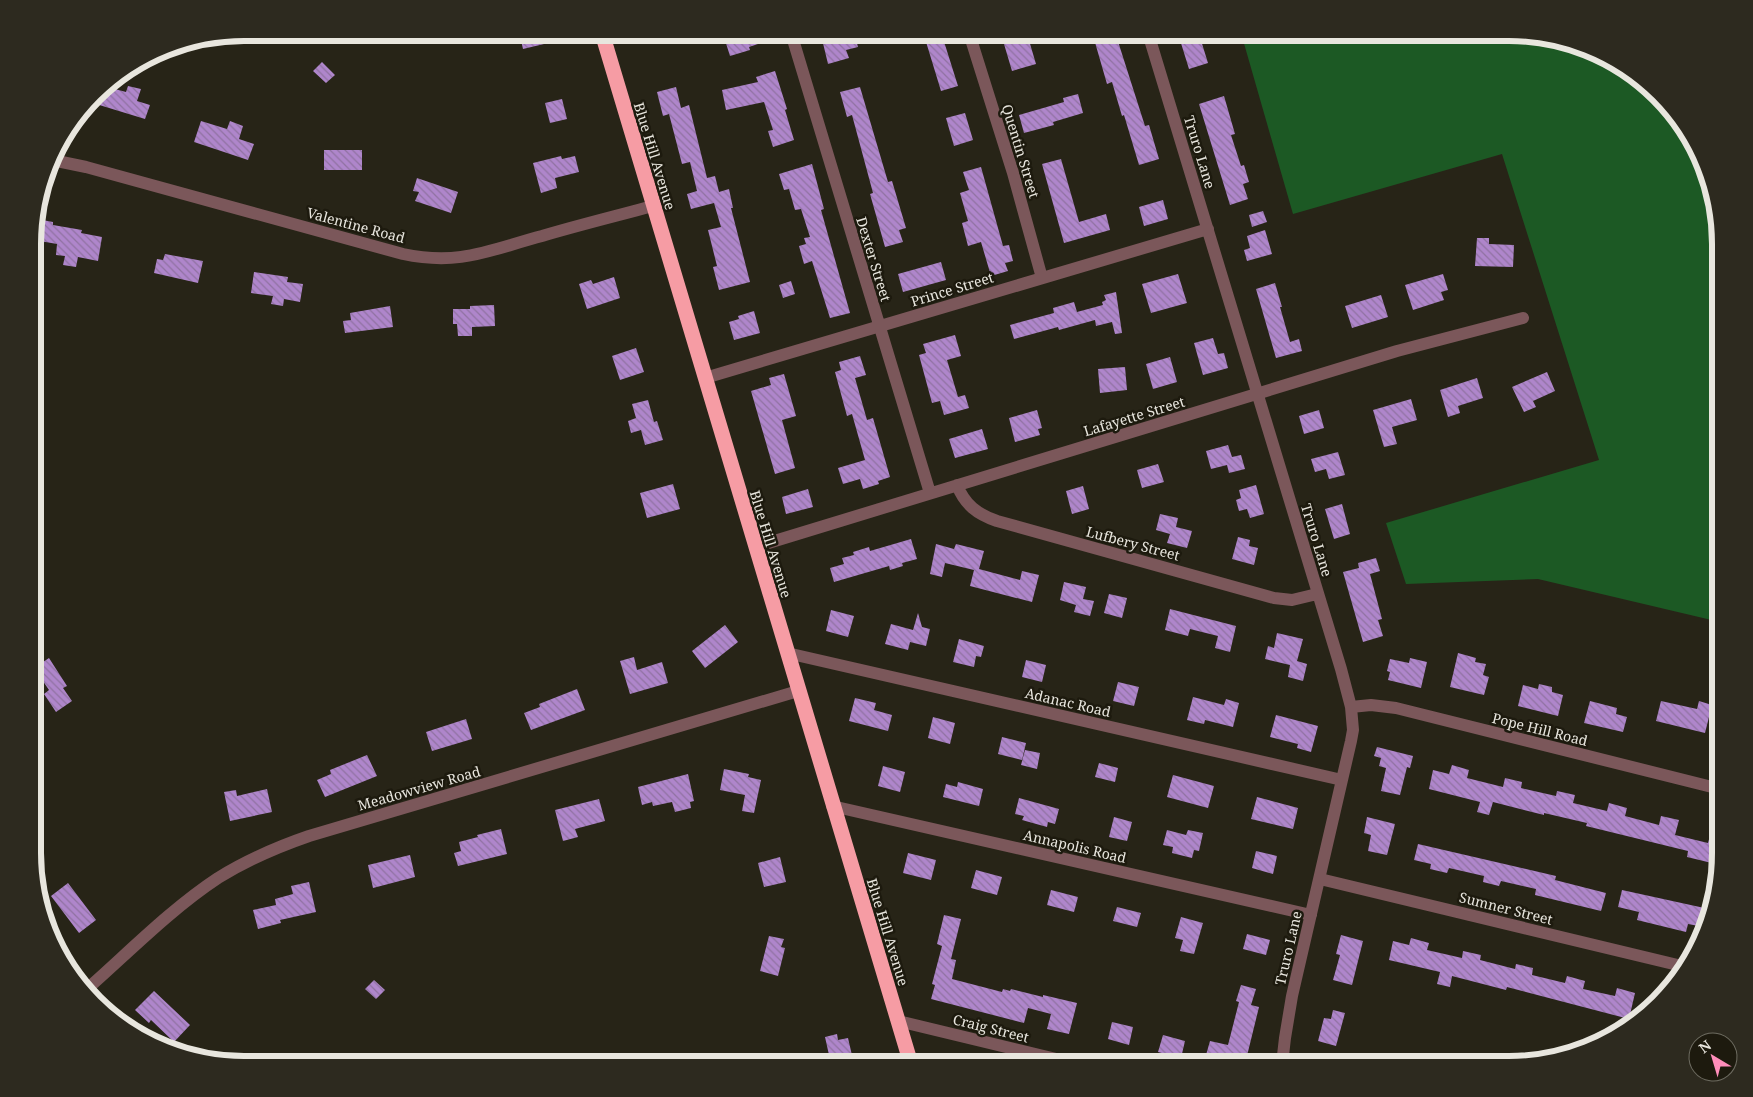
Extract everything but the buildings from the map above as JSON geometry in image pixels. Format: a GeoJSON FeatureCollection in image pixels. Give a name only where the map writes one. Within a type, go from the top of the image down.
{"type":"FeatureCollection","features":[{"type":"Feature","properties":{"kind":"highway","name":"Blue Hill Avenue"},"geometry":{"type":"LineString","coordinates":[[605,41],[832,806],[909,1056]]}},
{"type":"Feature","properties":{"kind":"street","name":"Dexter Street"},"geometry":{"type":"LineString","coordinates":[[793,41],[930,493]]}},
{"type":"Feature","properties":{"kind":"street","name":"Quentin Street"},"geometry":{"type":"LineString","coordinates":[[972,41],[1013,173],[1042,278]]}},
{"type":"Feature","properties":{"kind":"street","name":"Truro Lane"},"geometry":{"type":"LineString","coordinates":[[1151,41],[1343,675],[1351,707],[1353,730],[1288,1017],[1283,1056]]}},
{"type":"Feature","properties":{"kind":"street","name":"Valentine Road"},"geometry":{"type":"LineString","coordinates":[[59,161],[86,167],[403,254],[436,259],[452,259],[481,254],[653,206]]}},
{"type":"Feature","properties":{"kind":"street","name":"Prince Street"},"geometry":{"type":"LineString","coordinates":[[705,378],[1208,229]]}},
{"type":"Feature","properties":{"kind":"street","name":"Lafayette Street"},"geometry":{"type":"LineString","coordinates":[[755,547],[1397,351],[1523,318]]}},
{"type":"Feature","properties":{"kind":"street","name":"Lufbery Street"},"geometry":{"type":"LineString","coordinates":[[958,485],[963,498],[972,509],[997,521],[1274,598],[1292,600],[1317,594]]}},
{"type":"Feature","properties":{"kind":"street","name":"Adanac Road"},"geometry":{"type":"LineString","coordinates":[[787,653],[1342,780]]}},
{"type":"Feature","properties":{"kind":"street","name":"Meadowview Road"},"geometry":{"type":"LineString","coordinates":[[91,986],[194,895],[236,868],[270,851],[308,836],[798,691]]}},
{"type":"Feature","properties":{"kind":"street","name":"Pope Hill Road"},"geometry":{"type":"LineString","coordinates":[[1351,707],[1372,705],[1396,708],[1712,787]]}},
{"type":"Feature","properties":{"kind":"street","name":"Annapolis Road"},"geometry":{"type":"LineString","coordinates":[[832,806],[1311,915]]}},
{"type":"Feature","properties":{"kind":"street","name":"Sumner Street"},"geometry":{"type":"LineString","coordinates":[[1320,879],[1678,965]]}},
{"type":"Feature","properties":{"kind":"street","name":"Craig Street"},"geometry":{"type":"LineString","coordinates":[[898,1021],[1044,1056]]}},
{"type":"Feature","properties":{"kind":"green space"},"geometry":{"type":"Polygon","coordinates":[[[1243,41],[1509,41],[1535,43],[1561,48],[1599,62],[1622,75],[1643,92],[1678,131],[1691,154],[1705,192],[1710,218],[1712,244],[1712,620],[1538,579],[1406,584],[1386,523],[1599,460],[1502,154],[1293,214],[1243,41]]]}}]}
